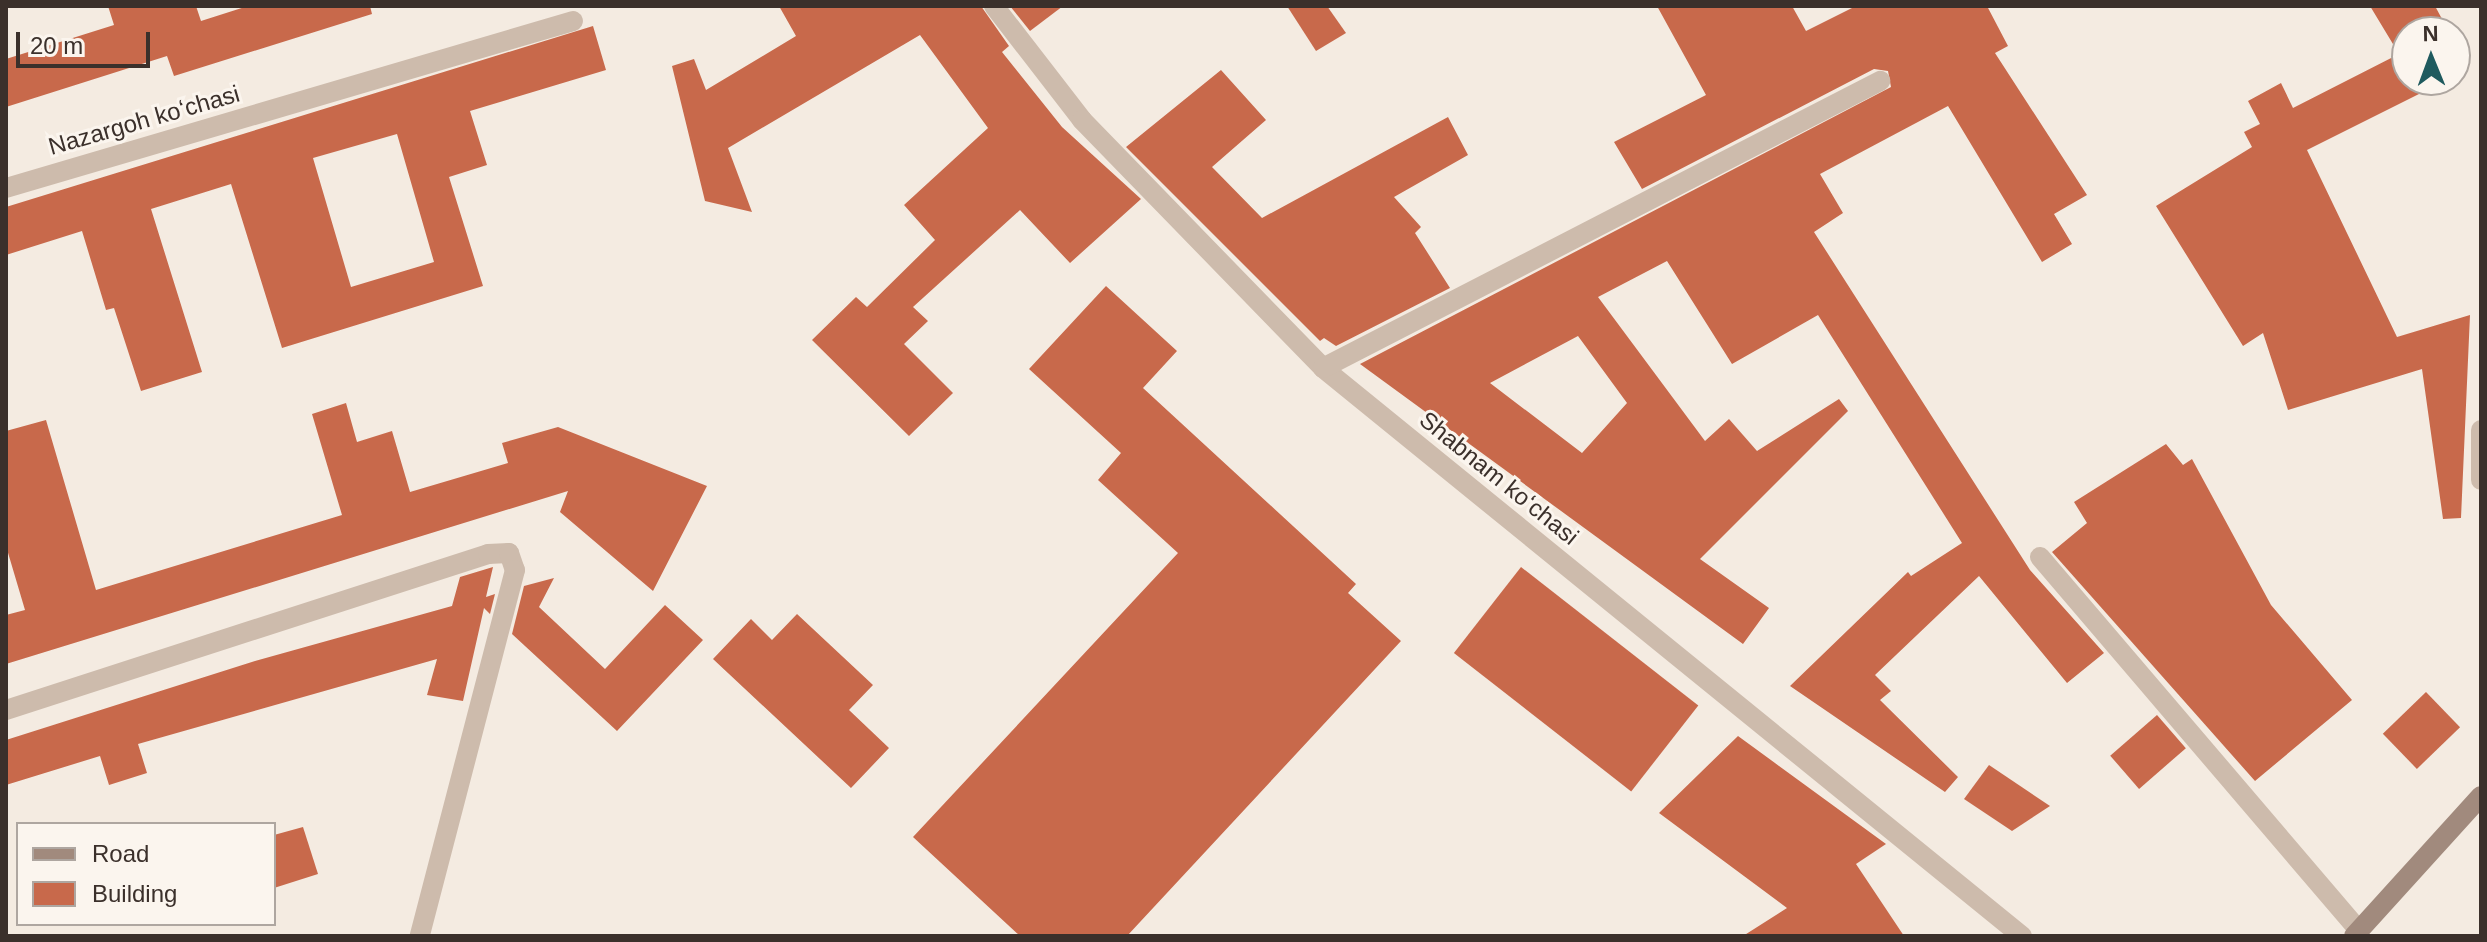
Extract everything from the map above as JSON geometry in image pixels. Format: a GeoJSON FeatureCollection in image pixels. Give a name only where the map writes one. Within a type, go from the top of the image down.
{"type":"FeatureCollection","features":[{"type":"Feature","properties":{"kind":"street","name":"Shabnam koʻchasi"},"geometry":{"type":"LineString","coordinates":[[994,6],[1082,120],[1323,368],[2022,936]]}},
{"type":"Feature","properties":{"kind":"street","name":"Nazargoh koʻchasi"},"geometry":{"type":"LineString","coordinates":[[6,188],[573,21]]}},
{"type":"Feature","properties":{"kind":"street"},"geometry":{"type":"LineString","coordinates":[[1323,368],[1880,81]]}},
{"type":"Feature","properties":{"kind":"street"},"geometry":{"type":"LineString","coordinates":[[2481,430],[2481,480]]}},
{"type":"Feature","properties":{"kind":"street"},"geometry":{"type":"LineString","coordinates":[[6,710],[488,554],[509,553],[515,570],[420,936]]}},
{"type":"Feature","properties":{"kind":"street"},"geometry":{"type":"LineString","coordinates":[[2040,557],[2357,933],[2481,796]]}},
{"type":"Feature","properties":{"kind":"building"},"geometry":{"type":"Polygon","coordinates":[[[108,6],[196,6],[201,21],[248,6],[370,6],[372,14],[174,76],[167,56],[6,107],[6,59],[114,25],[108,6]]]}},
{"type":"Feature","properties":{"kind":"building"},"geometry":{"type":"Polygon","coordinates":[[[779,6],[981,6],[1009,46],[1002,52],[1062,127],[1141,199],[1070,263],[1020,210],[913,307],[928,321],[904,344],[953,393],[909,436],[812,340],[856,297],[867,307],[935,240],[904,205],[988,128],[920,35],[728,148],[752,212],[705,201],[672,66],[694,59],[706,90],[796,36],[779,6]]]}},
{"type":"Feature","properties":{"kind":"building"},"geometry":{"type":"Polygon","coordinates":[[[1010,6],[1063,6],[1030,31],[1010,6]]]}},
{"type":"Feature","properties":{"kind":"building"},"geometry":{"type":"Polygon","coordinates":[[[1287,6],[1327,6],[1346,33],[1316,51],[1287,6]]]}},
{"type":"Feature","properties":{"kind":"building"},"geometry":{"type":"Polygon","coordinates":[[[1657,6],[1792,6],[1806,31],[1856,6],[1987,6],[2008,46],[1995,53],[2087,195],[2054,214],[2072,244],[2042,262],[1948,106],[1820,174],[1843,213],[1814,232],[2030,570],[2104,653],[2067,683],[1979,576],[1875,675],[1891,691],[1880,700],[1958,777],[1945,792],[1790,686],[1908,572],[1911,576],[1962,543],[1818,315],[1732,364],[1667,261],[1598,297],[1705,441],[1729,419],[1757,451],[1839,399],[1848,411],[1700,559],[1769,608],[1743,644],[1360,364],[1891,87],[1888,71],[1874,69],[1642,189],[1614,142],[1706,95],[1657,6]],[[1578,336],[1490,383],[1582,453],[1627,403],[1578,336]]]}},
{"type":"Feature","properties":{"kind":"building"},"geometry":{"type":"Polygon","coordinates":[[[2370,6],[2435,6],[2440,16],[2391,16],[2391,41],[2370,6]]]}},
{"type":"Feature","properties":{"kind":"building"},"geometry":{"type":"Polygon","coordinates":[[[593,26],[606,70],[470,111],[487,165],[449,177],[483,286],[282,348],[231,184],[151,209],[202,372],[141,391],[114,308],[106,310],[82,231],[6,255],[6,207],[593,26]],[[397,134],[313,158],[351,287],[434,262],[397,134]]]}},
{"type":"Feature","properties":{"kind":"building"},"geometry":{"type":"Polygon","coordinates":[[[2391,58],[2391,96],[2415,96],[2307,150],[2397,337],[2470,315],[2461,518],[2443,519],[2422,369],[2288,410],[2263,333],[2243,346],[2156,206],[2252,147],[2244,132],[2260,124],[2248,101],[2281,83],[2293,108],[2391,58]]]}},
{"type":"Feature","properties":{"kind":"building"},"geometry":{"type":"Polygon","coordinates":[[[1221,70],[1266,120],[1212,167],[1262,218],[1448,117],[1468,155],[1394,197],[1421,227],[1415,233],[1450,288],[1336,346],[1324,338],[1320,341],[1126,147],[1221,70]]]}},
{"type":"Feature","properties":{"kind":"building"},"geometry":{"type":"Polygon","coordinates":[[[1106,286],[1177,351],[1143,388],[1356,584],[1348,593],[1401,641],[1127,936],[1020,936],[913,837],[1178,553],[1098,480],[1121,453],[1029,369],[1106,286]]]}},
{"type":"Feature","properties":{"kind":"building"},"geometry":{"type":"Polygon","coordinates":[[[346,403],[357,442],[392,431],[410,492],[508,463],[502,443],[558,427],[707,486],[653,591],[560,512],[568,491],[6,664],[6,615],[25,610],[6,546],[6,431],[46,420],[96,590],[342,515],[312,414],[346,403]]]}},
{"type":"Feature","properties":{"kind":"building"},"geometry":{"type":"Polygon","coordinates":[[[2166,444],[2183,465],[2192,459],[2271,605],[2352,700],[2255,781],[2052,552],[2087,523],[2074,502],[2166,444]]]}},
{"type":"Feature","properties":{"kind":"building"},"geometry":{"type":"Polygon","coordinates":[[[493,567],[486,597],[495,594],[490,614],[484,608],[463,701],[427,695],[437,659],[138,744],[147,773],[109,785],[100,756],[6,785],[6,740],[255,661],[452,606],[460,577],[493,567]]]}},
{"type":"Feature","properties":{"kind":"building"},"geometry":{"type":"Polygon","coordinates":[[[1521,567],[1698,706],[1631,791],[1454,653],[1521,567]]]}},
{"type":"Feature","properties":{"kind":"building"},"geometry":{"type":"Polygon","coordinates":[[[554,578],[539,607],[605,669],[665,605],[703,640],[617,731],[512,634],[524,586],[554,578]]]}},
{"type":"Feature","properties":{"kind":"building"},"geometry":{"type":"Polygon","coordinates":[[[797,614],[873,685],[849,710],[889,748],[851,788],[713,659],[751,619],[772,640],[797,614]]]}},
{"type":"Feature","properties":{"kind":"building"},"geometry":{"type":"Polygon","coordinates":[[[2426,692],[2460,727],[2417,769],[2383,734],[2426,692]]]}},
{"type":"Feature","properties":{"kind":"building"},"geometry":{"type":"Polygon","coordinates":[[[2157,715],[2186,748],[2139,789],[2110,756],[2157,715]]]}},
{"type":"Feature","properties":{"kind":"building"},"geometry":{"type":"Polygon","coordinates":[[[1738,736],[1886,844],[1856,864],[1904,936],[1743,936],[1787,908],[1659,813],[1738,736]]]}},
{"type":"Feature","properties":{"kind":"building"},"geometry":{"type":"Polygon","coordinates":[[[1989,765],[2050,806],[2012,831],[1964,799],[1989,765]]]}},
{"type":"Feature","properties":{"kind":"building"},"geometry":{"type":"Polygon","coordinates":[[[303,827],[318,874],[276,887],[276,834],[303,827]]]}}]}
